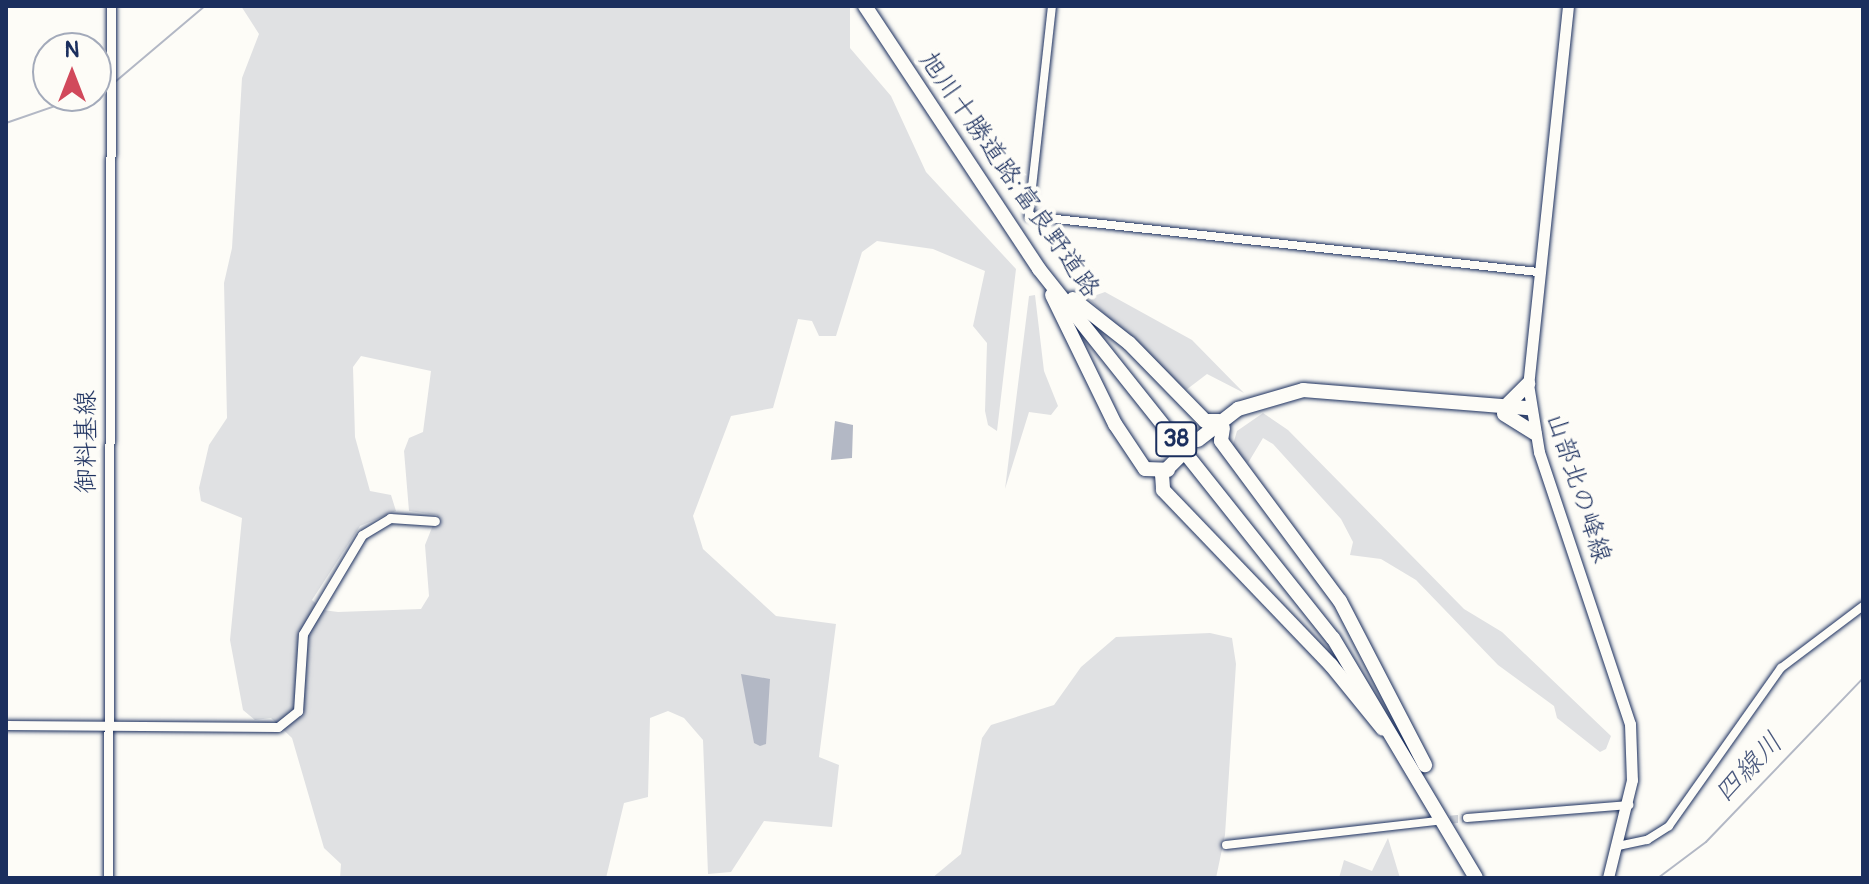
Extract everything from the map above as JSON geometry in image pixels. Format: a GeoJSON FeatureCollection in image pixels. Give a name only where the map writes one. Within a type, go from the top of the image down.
{"type":"FeatureCollection","features":[{"type":"Feature","properties":{"kind":"highway","name":"旭川十勝道路;富良野道路"},"geometry":{"type":"LineString","coordinates":[[865,6],[1039,269],[1298,590],[1421,768],[1476,878]]}},
{"type":"Feature","properties":{"kind":"highway","name":"旭川十勝道路;富良野道路"},"geometry":{"type":"LineString","coordinates":[[875,6],[1000,201],[1073,299],[1305,586],[1421,768],[1484,878]]}},
{"type":"Feature","properties":{"kind":"highway","name":"38"},"geometry":{"type":"LineString","coordinates":[[1039,269],[1115,424],[1145,469],[1162,474]]}},
{"type":"Feature","properties":{"kind":"highway"},"geometry":{"type":"LineString","coordinates":[[1073,299],[1129,343],[1205,421],[1221,424],[1221,441],[1340,601],[1421,768]]}},
{"type":"Feature","properties":{"kind":"highway"},"geometry":{"type":"LineString","coordinates":[[1504,411],[1528,384]]}},
{"type":"Feature","properties":{"kind":"highway","name":"38"},"geometry":{"type":"LineString","coordinates":[[1199,443],[1221,424],[1270,395],[1303,390],[1504,411]]}},
{"type":"Feature","properties":{"kind":"highway"},"geometry":{"type":"LineString","coordinates":[[1504,411],[1530,412]]}},
{"type":"Feature","properties":{"kind":"highway"},"geometry":{"type":"LineString","coordinates":[[1504,411],[1534,433]]}},
{"type":"Feature","properties":{"kind":"highway","name":"38"},"geometry":{"type":"LineString","coordinates":[[1162,474],[1183,457]]}},
{"type":"Feature","properties":{"kind":"highway","name":"38"},"geometry":{"type":"LineString","coordinates":[[1162,474],[1163,490],[1172,503],[1331,665],[1421,768]]}},
{"type":"Feature","properties":{"kind":"main road","name":"山部北の峰線"},"geometry":{"type":"LineString","coordinates":[[1568,6],[1528,384],[1534,433],[1626,703],[1633,759],[1629,805],[1609,872]]}},
{"type":"Feature","properties":{"kind":"street","name":"御料基線"},"geometry":{"type":"LineString","coordinates":[[108,878],[111,6]]}},
{"type":"Feature","properties":{"kind":"street"},"geometry":{"type":"LineString","coordinates":[[1052,6],[1029,216],[1538,272]]}},
{"type":"Feature","properties":{"kind":"street"},"geometry":{"type":"LineString","coordinates":[[6,725],[254,729],[287,722],[300,702],[303,634],[354,545],[390,518],[435,521]]}},
{"type":"Feature","properties":{"kind":"street"},"geometry":{"type":"LineString","coordinates":[[1618,846],[1647,840],[1669,826],[1769,683],[1809,642],[1863,606]]}},
{"type":"Feature","properties":{"kind":"street"},"geometry":{"type":"LineString","coordinates":[[1467,818],[1629,805]]}},
{"type":"Feature","properties":{"kind":"street"},"geometry":{"type":"LineString","coordinates":[[1226,845],[1438,821]]}},
{"type":"Feature","properties":{"kind":"shaded area"},"geometry":{"type":"Polygon","coordinates":[[[241,6],[850,6],[850,48],[891,96],[926,172],[1016,269],[997,431],[988,425],[985,411],[987,343],[973,326],[985,271],[933,249],[877,241],[862,252],[836,336],[819,336],[812,321],[798,319],[773,408],[731,416],[693,516],[703,549],[776,616],[836,624],[819,757],[839,765],[832,827],[764,821],[731,872],[708,874],[703,740],[684,718],[668,711],[650,718],[648,797],[624,803],[606,878],[340,878],[341,864],[324,848],[292,738],[271,718],[255,720],[243,710],[230,640],[242,518],[201,501],[199,488],[209,445],[227,418],[224,283],[232,248],[242,78],[259,34],[241,6]],[[361,356],[353,367],[355,437],[370,491],[391,495],[396,511],[360,526],[312,600],[323,610],[421,609],[429,596],[425,545],[437,515],[409,511],[404,451],[409,438],[423,432],[431,371],[361,356]]]}},
{"type":"Feature","properties":{"kind":"shaded area"},"geometry":{"type":"Polygon","coordinates":[[[1105,292],[1192,340],[1244,393],[1207,374],[1186,390],[1180,387],[1088,298],[1105,292]]]}},
{"type":"Feature","properties":{"kind":"shaded area"},"geometry":{"type":"Polygon","coordinates":[[[1035,295],[1044,371],[1058,406],[1051,415],[1029,412],[1005,489],[1029,296],[1035,295]]]}},
{"type":"Feature","properties":{"kind":"shaded area"},"geometry":{"type":"Polygon","coordinates":[[[1263,413],[1288,430],[1464,609],[1502,632],[1611,736],[1606,749],[1600,752],[1557,718],[1554,706],[1498,665],[1416,580],[1381,559],[1350,555],[1353,542],[1341,519],[1273,444],[1263,438],[1248,463],[1232,448],[1237,431],[1263,413]]]}},
{"type":"Feature","properties":{"kind":"shaded area"},"geometry":{"type":"Polygon","coordinates":[[[835,421],[853,425],[852,458],[831,460],[835,421]]]}},
{"type":"Feature","properties":{"kind":"shaded area"},"geometry":{"type":"Polygon","coordinates":[[[1210,633],[1232,638],[1236,664],[1225,835],[1216,878],[932,878],[961,854],[982,738],[991,725],[1054,705],[1081,667],[1116,637],[1210,633]]]}},
{"type":"Feature","properties":{"kind":"shaded area"},"geometry":{"type":"Polygon","coordinates":[[[741,674],[770,679],[766,744],[760,746],[754,743],[741,674]]]}},
{"type":"Feature","properties":{"kind":"shaded area"},"geometry":{"type":"Polygon","coordinates":[[[1388,838],[1400,878],[1339,878],[1344,860],[1372,871],[1388,838]]]}},
{"type":"Feature","properties":{"kind":"waterway"},"geometry":{"type":"LineString","coordinates":[[115,82],[205,6]]}},
{"type":"Feature","properties":{"kind":"waterway"},"geometry":{"type":"LineString","coordinates":[[6,123],[38,112]]}},
{"type":"Feature","properties":{"kind":"waterway","name":"四線川"},"geometry":{"type":"LineString","coordinates":[[1658,878],[1706,842],[1863,678]]}},
{"type":"Feature","properties":{"kind":"tunnel"},"geometry":{"type":"LineString","coordinates":[[1438,821],[1467,818]]}}]}
